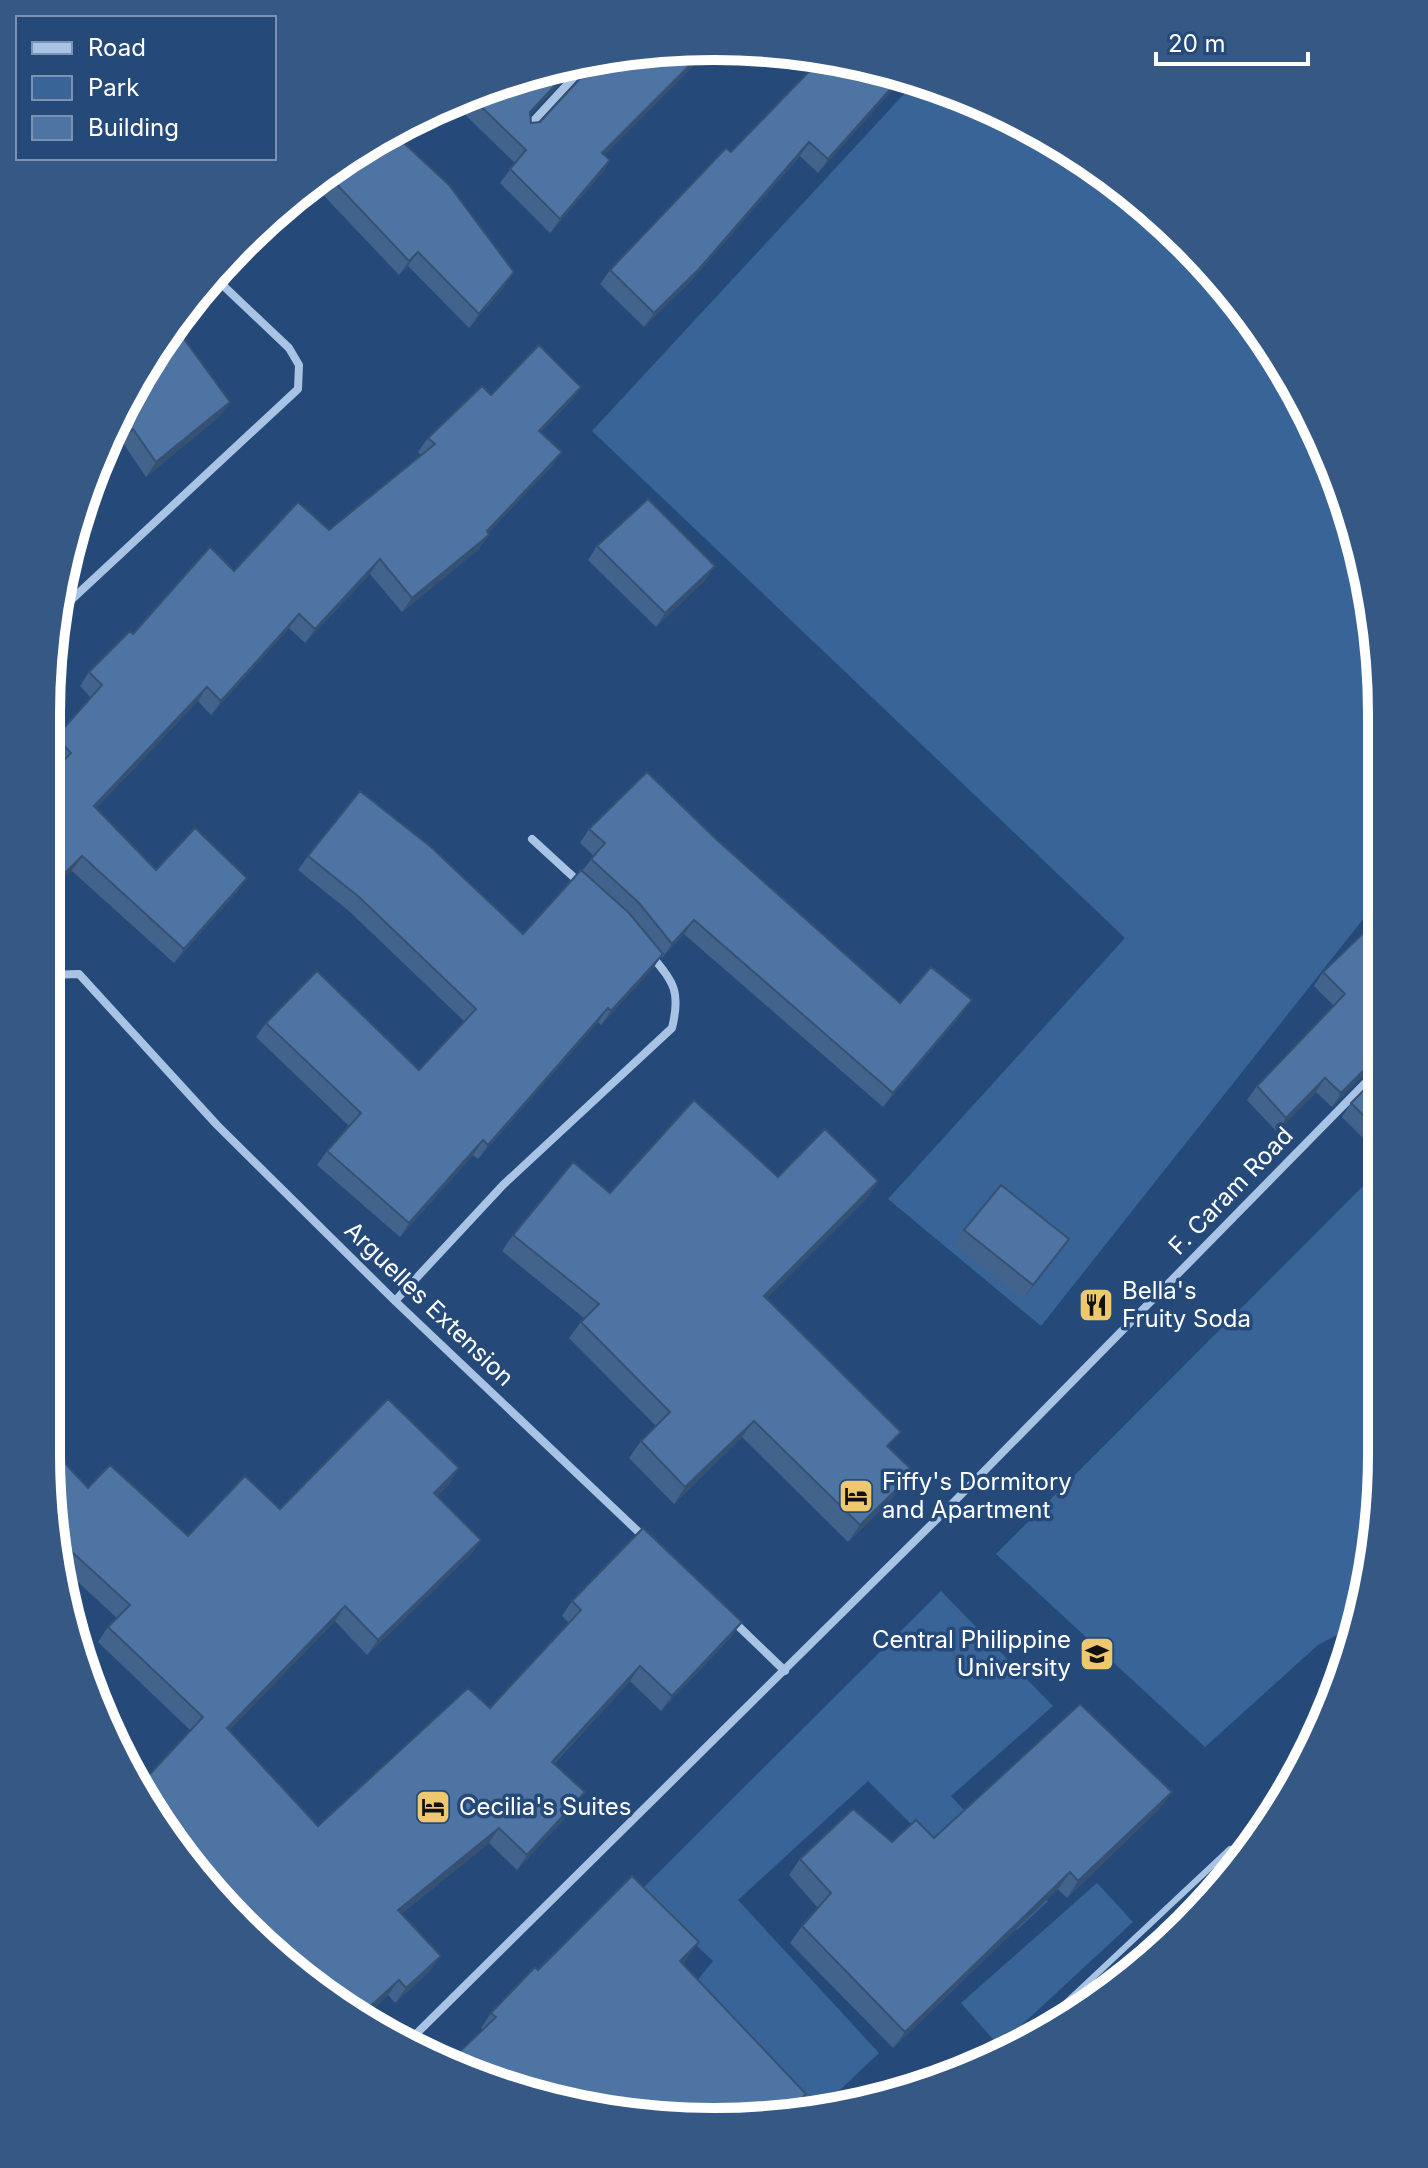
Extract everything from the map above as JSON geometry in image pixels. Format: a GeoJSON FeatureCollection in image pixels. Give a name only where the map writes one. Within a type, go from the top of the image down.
{"type":"FeatureCollection","features":[{"type":"Feature","properties":{"kind":"street"},"geometry":{"type":"LineString","coordinates":[[525,131],[576,75]]}},
{"type":"Feature","properties":{"kind":"street"},"geometry":{"type":"LineString","coordinates":[[71,600],[298,389],[299,365],[289,348],[221,284]]}},
{"type":"Feature","properties":{"kind":"street"},"geometry":{"type":"LineString","coordinates":[[532,839],[589,891]]}},
{"type":"Feature","properties":{"kind":"street"},"geometry":{"type":"LineString","coordinates":[[395,1301],[503,1185],[672,1028],[678,1005],[674,983],[644,947]]}},
{"type":"Feature","properties":{"kind":"street","name":"Arguelles Extension"},"geometry":{"type":"LineString","coordinates":[[60,975],[79,974],[217,1125],[395,1301],[659,1551]]}},
{"type":"Feature","properties":{"kind":"street","name":"F. Caram Road"},"geometry":{"type":"LineString","coordinates":[[785,1671],[1368,1080]]}},
{"type":"Feature","properties":{"kind":"street"},"geometry":{"type":"LineString","coordinates":[[415,2035],[785,1671],[728,1616]]}},
{"type":"Feature","properties":{"kind":"lane"},"geometry":{"type":"LineString","coordinates":[[1060,2009],[1230,1849],[1236,1848]]}},
{"type":"Feature","properties":{"kind":"green space"},"geometry":{"type":"Polygon","coordinates":[[[908,90],[1003,127],[1041,148],[1077,170],[1145,222],[1206,283],[1233,316],[1258,351],[1301,425],[1346,545],[1362,629],[1368,714],[1368,913],[1041,1326],[888,1199],[1125,938],[592,431],[908,90]]]}},
{"type":"Feature","properties":{"kind":"green space"},"geometry":{"type":"Polygon","coordinates":[[[1368,1181],[1367,1497],[1355,1582],[1343,1632],[1318,1645],[1205,1747],[996,1554],[1368,1181]]]}},
{"type":"Feature","properties":{"kind":"green space"},"geometry":{"type":"Polygon","coordinates":[[[941,1591],[1053,1706],[951,1796],[1048,1901],[1017,1930],[868,1781],[738,1900],[879,2053],[833,2096],[809,2100],[695,1983],[713,1961],[639,1892],[941,1591]]]}},
{"type":"Feature","properties":{"kind":"green space"},"geometry":{"type":"Polygon","coordinates":[[[1097,1883],[1133,1922],[1003,2041],[997,2044],[961,2003],[1097,1883]]]}},
{"type":"Feature","properties":{"kind":"green space"},"geometry":{"type":"Polygon","coordinates":[[[1191,1900],[1145,1946],[1138,1952],[1191,1900]]]}},
{"type":"Feature","properties":{"kind":"building"},"geometry":{"type":"Polygon","coordinates":[[[695,60],[602,153],[610,160],[560,219],[510,169],[526,150],[479,104],[562,78],[530,112],[531,123],[540,122],[585,73],[695,60]]]}},
{"type":"Feature","properties":{"kind":"building"},"geometry":{"type":"Polygon","coordinates":[[[812,68],[894,85],[828,159],[809,142],[699,269],[654,313],[610,270],[726,148],[731,152],[812,68]]]}},
{"type":"Feature","properties":{"kind":"building"},"geometry":{"type":"Polygon","coordinates":[[[401,140],[449,185],[514,272],[479,314],[418,252],[409,261],[334,182],[401,140]]]}},
{"type":"Feature","properties":{"kind":"building"},"geometry":{"type":"Polygon","coordinates":[[[181,335],[230,402],[156,462],[133,429],[122,436],[148,387],[181,335]]]}},
{"type":"Feature","properties":{"kind":"building"},"geometry":{"type":"Polygon","coordinates":[[[539,345],[581,387],[539,431],[562,452],[487,531],[489,535],[412,598],[380,559],[315,629],[299,614],[221,701],[207,687],[94,806],[156,870],[195,828],[247,878],[184,949],[82,856],[60,878],[60,764],[71,753],[60,741],[60,732],[102,685],[89,672],[130,631],[133,634],[210,547],[234,571],[298,502],[329,530],[435,444],[428,438],[482,386],[491,395],[539,345]]]}},
{"type":"Feature","properties":{"kind":"building"},"geometry":{"type":"Polygon","coordinates":[[[648,499],[715,566],[665,613],[597,546],[648,499]]]}},
{"type":"Feature","properties":{"kind":"building"},"geometry":{"type":"Polygon","coordinates":[[[647,772],[717,840],[900,1003],[931,967],[972,1000],[893,1093],[694,920],[672,944],[639,903],[591,859],[605,843],[589,829],[647,772]]]}},
{"type":"Feature","properties":{"kind":"building"},"geometry":{"type":"Polygon","coordinates":[[[360,791],[431,847],[523,934],[581,870],[629,913],[663,954],[611,1011],[608,1008],[488,1145],[483,1140],[409,1223],[327,1151],[361,1113],[266,1023],[317,971],[419,1070],[476,1009],[359,897],[308,856],[360,791]]]}},
{"type":"Feature","properties":{"kind":"building"},"geometry":{"type":"Polygon","coordinates":[[[1368,929],[1368,1066],[1341,1093],[1325,1078],[1286,1118],[1257,1086],[1345,994],[1323,972],[1368,929]]]}},
{"type":"Feature","properties":{"kind":"building"},"geometry":{"type":"Polygon","coordinates":[[[1368,1086],[1368,1120],[1351,1103],[1368,1086]]]}},
{"type":"Feature","properties":{"kind":"building"},"geometry":{"type":"Polygon","coordinates":[[[694,1100],[778,1177],[825,1129],[878,1181],[764,1296],[901,1432],[887,1446],[914,1472],[860,1525],[754,1421],[685,1487],[641,1441],[670,1412],[581,1322],[599,1304],[513,1235],[573,1162],[610,1193],[694,1100]]]}},
{"type":"Feature","properties":{"kind":"building"},"geometry":{"type":"Polygon","coordinates":[[[1001,1185],[1069,1239],[1033,1285],[964,1230],[1001,1185]]]}},
{"type":"Feature","properties":{"kind":"building"},"geometry":{"type":"Polygon","coordinates":[[[388,1399],[459,1468],[434,1493],[481,1540],[378,1640],[345,1606],[227,1728],[318,1826],[468,1688],[490,1708],[581,1610],[572,1601],[643,1528],[742,1622],[672,1696],[640,1666],[552,1762],[585,1792],[527,1855],[499,1828],[398,1910],[441,1956],[406,1988],[399,1980],[368,2008],[283,1946],[222,1885],[170,1817],[148,1781],[146,1778],[203,1717],[108,1627],[130,1605],[67,1548],[60,1458],[88,1488],[110,1465],[188,1536],[245,1476],[280,1509],[388,1399]]]}},
{"type":"Feature","properties":{"kind":"building"},"geometry":{"type":"Polygon","coordinates":[[[1080,1704],[1172,1792],[1078,1881],[1070,1872],[905,2032],[802,1926],[831,1893],[800,1859],[853,1809],[892,1842],[916,1820],[934,1838],[1080,1704]]]}},
{"type":"Feature","properties":{"kind":"building"},"geometry":{"type":"Polygon","coordinates":[[[632,1876],[699,1942],[680,1961],[806,2094],[798,2102],[757,2107],[671,2107],[545,2086],[457,2055],[496,2017],[491,2013],[535,1967],[538,1970],[632,1876]]]}},
{"type":"Feature","properties":{"kind":"place","name":"Bella's Fruity Soda"},"geometry":{"type":"Point","coordinates":[1096,1305]}},
{"type":"Feature","properties":{"kind":"place","name":"Fiffy's Dormitory and Apartment"},"geometry":{"type":"Point","coordinates":[856,1496]}},
{"type":"Feature","properties":{"kind":"place","name":"Central Philippine University"},"geometry":{"type":"Point","coordinates":[1097,1654]}},
{"type":"Feature","properties":{"kind":"place","name":"Cecilia's Suites"},"geometry":{"type":"Point","coordinates":[433,1807]}}]}
